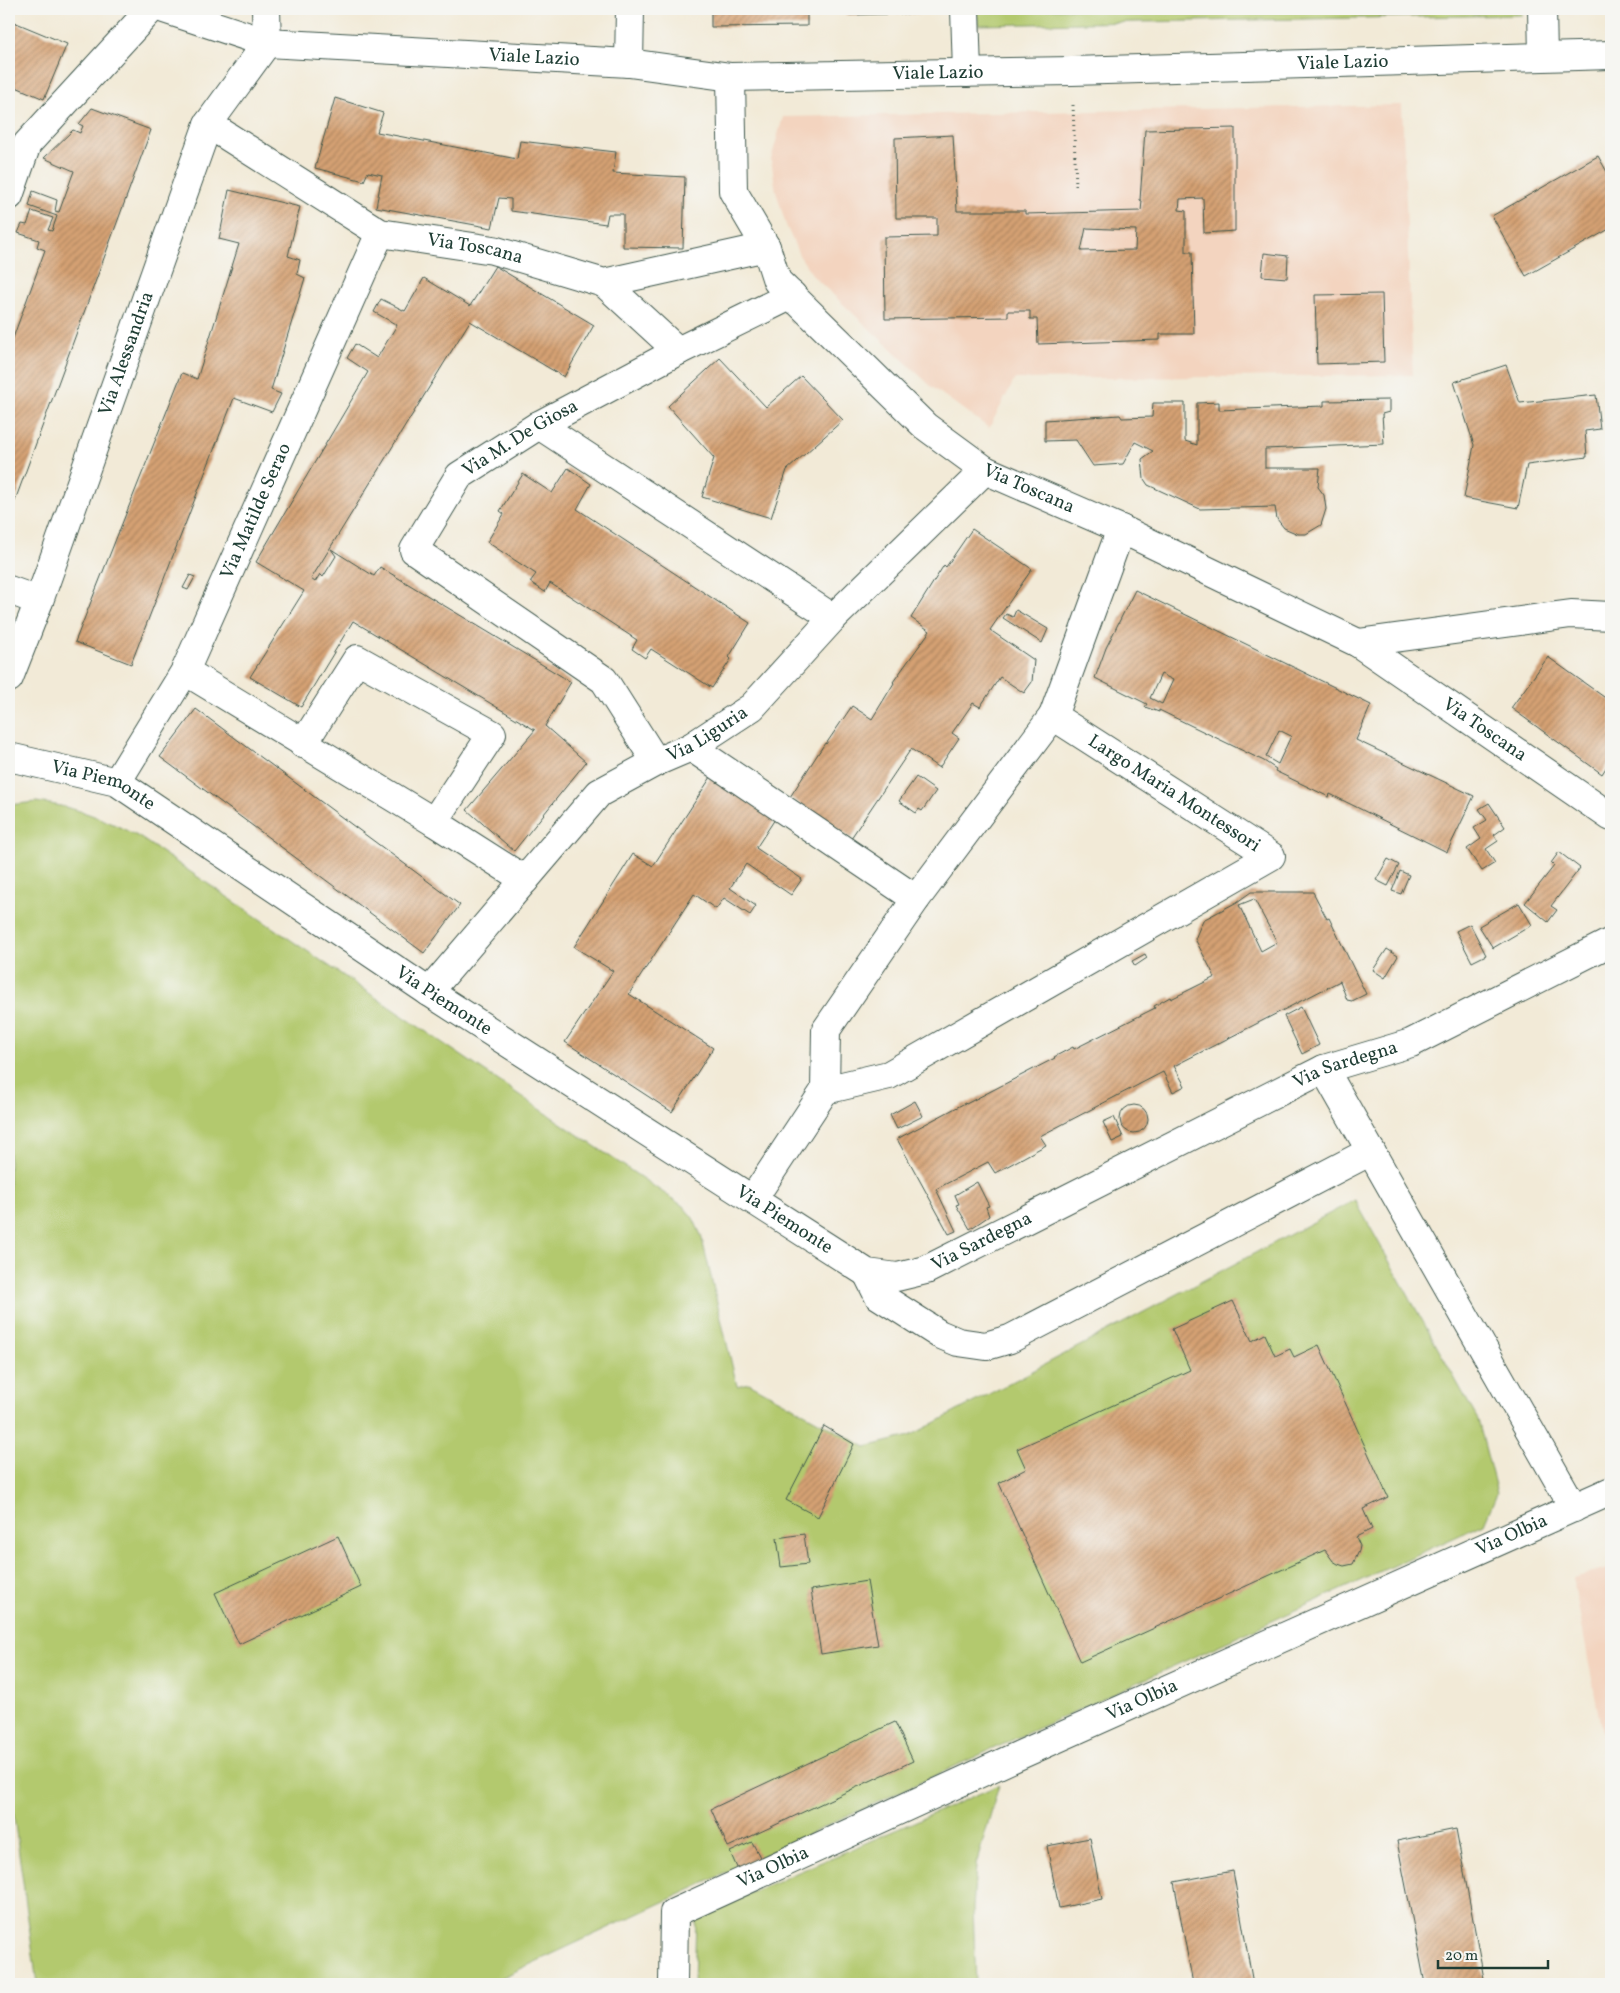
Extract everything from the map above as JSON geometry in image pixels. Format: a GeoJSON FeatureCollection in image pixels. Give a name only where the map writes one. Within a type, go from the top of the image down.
{"type":"FeatureCollection","features":[{"type":"Feature","properties":{"kind":"street"},"geometry":{"type":"LineString","coordinates":[[9,196],[15,144],[151,9]]}},
{"type":"Feature","properties":{"kind":"street","name":"Viale Lazio"},"geometry":{"type":"LineString","coordinates":[[164,9],[267,43],[629,63],[731,77],[1072,71],[1611,55]]}},
{"type":"Feature","properties":{"kind":"street"},"geometry":{"type":"LineString","coordinates":[[266,9],[267,43]]}},
{"type":"Feature","properties":{"kind":"street"},"geometry":{"type":"LineString","coordinates":[[629,63],[630,9]]}},
{"type":"Feature","properties":{"kind":"street"},"geometry":{"type":"LineString","coordinates":[[965,9],[967,73]]}},
{"type":"Feature","properties":{"kind":"street"},"geometry":{"type":"LineString","coordinates":[[1542,9],[1543,56]]}},
{"type":"Feature","properties":{"kind":"street","name":"Via Alessandria"},"geometry":{"type":"LineString","coordinates":[[9,678],[40,601],[208,124],[267,43]]}},
{"type":"Feature","properties":{"kind":"street","name":"Via Toscana"},"geometry":{"type":"LineString","coordinates":[[731,77],[733,191],[766,247],[777,281],[925,426],[985,470],[1121,529],[1358,643],[1611,817]]}},
{"type":"Feature","properties":{"kind":"street","name":"Via Toscana"},"geometry":{"type":"LineString","coordinates":[[208,124],[380,233],[493,250],[604,283],[766,247]]}},
{"type":"Feature","properties":{"kind":"street","name":"Via Matilde Serao"},"geometry":{"type":"LineString","coordinates":[[117,782],[185,671],[380,233]]}},
{"type":"Feature","properties":{"kind":"street"},"geometry":{"type":"LineString","coordinates":[[604,283],[678,352]]}},
{"type":"Feature","properties":{"kind":"street","name":"Via M. De Giosa"},"geometry":{"type":"LineString","coordinates":[[656,762],[604,680],[414,550],[459,476],[539,425],[792,295]]}},
{"type":"Feature","properties":{"kind":"street"},"geometry":{"type":"LineString","coordinates":[[539,425],[833,618]]}},
{"type":"Feature","properties":{"kind":"street","name":"Via Liguria"},"geometry":{"type":"LineString","coordinates":[[429,992],[599,793],[656,762],[691,747],[752,707],[833,618],[985,470]]}},
{"type":"Feature","properties":{"kind":"street"},"geometry":{"type":"LineString","coordinates":[[753,1199],[825,1090],[826,1030],[916,899],[1053,716],[1121,529]]}},
{"type":"Feature","properties":{"kind":"street"},"geometry":{"type":"LineString","coordinates":[[9,590],[40,601]]}},
{"type":"Feature","properties":{"kind":"street"},"geometry":{"type":"LineString","coordinates":[[1358,643],[1571,614],[1611,616]]}},
{"type":"Feature","properties":{"kind":"street"},"geometry":{"type":"LineString","coordinates":[[304,744],[357,658],[492,734],[434,822]]}},
{"type":"Feature","properties":{"kind":"street"},"geometry":{"type":"LineString","coordinates":[[185,671],[434,822],[525,880]]}},
{"type":"Feature","properties":{"kind":"street","name":"Largo Maria Montessori"},"geometry":{"type":"LineString","coordinates":[[825,1090],[889,1075],[1271,856],[1053,716]]}},
{"type":"Feature","properties":{"kind":"street"},"geometry":{"type":"LineString","coordinates":[[691,747],[916,899]]}},
{"type":"Feature","properties":{"kind":"street","name":"Via Piemonte"},"geometry":{"type":"LineString","coordinates":[[9,757],[117,782],[429,992],[867,1273]]}},
{"type":"Feature","properties":{"kind":"street","name":"Via Sardegna"},"geometry":{"type":"LineString","coordinates":[[867,1273],[897,1277],[926,1270],[1324,1068],[1411,1043],[1610,940]]}},
{"type":"Feature","properties":{"kind":"street"},"geometry":{"type":"LineString","coordinates":[[1324,1068],[1574,1508]]}},
{"type":"Feature","properties":{"kind":"street"},"geometry":{"type":"LineString","coordinates":[[867,1273],[878,1294],[939,1334],[958,1342],[986,1346],[1010,1339],[1371,1151]]}},
{"type":"Feature","properties":{"kind":"street","name":"Via Olbia"},"geometry":{"type":"LineString","coordinates":[[673,1984],[674,1914],[1040,1746],[1611,1491]]}},
{"type":"Feature","properties":{"kind":"path"},"geometry":{"type":"LineString","coordinates":[[1072,71],[1076,186]]}},
{"type":"Feature","properties":{"kind":"shaded area"},"geometry":{"type":"Polygon","coordinates":[[[1402,105],[1413,375],[1015,379],[989,428],[932,387],[814,277],[799,255],[786,225],[776,191],[771,159],[783,117],[1402,105]]]}},
{"type":"Feature","properties":{"kind":"shaded area"},"geometry":{"type":"Polygon","coordinates":[[[1611,1568],[1611,1748],[1605,1749],[1573,1578],[1611,1568]]]}},
{"type":"Feature","properties":{"kind":"green space"},"geometry":{"type":"Polygon","coordinates":[[[977,9],[1521,9],[1522,15],[978,25],[977,9]]]}},
{"type":"Feature","properties":{"kind":"green space"},"geometry":{"type":"Polygon","coordinates":[[[36,802],[89,814],[139,837],[683,1206],[693,1218],[701,1235],[737,1386],[749,1383],[866,1447],[910,1436],[1355,1200],[1478,1420],[1497,1493],[1484,1524],[962,1763],[488,1984],[37,1984],[9,1781],[9,805],[36,802]]]}},
{"type":"Feature","properties":{"kind":"green space"},"geometry":{"type":"Polygon","coordinates":[[[999,1785],[976,1865],[973,1909],[976,1984],[694,1984],[696,1920],[704,1913],[999,1785]]]}},
{"type":"Feature","properties":{"kind":"building"},"geometry":{"type":"Polygon","coordinates":[[[711,9],[807,9],[807,26],[711,27],[711,9]]]}},
{"type":"Feature","properties":{"kind":"building"},"geometry":{"type":"Polygon","coordinates":[[[845,9],[941,9],[942,13],[845,15],[845,9]]]}},
{"type":"Feature","properties":{"kind":"building"},"geometry":{"type":"Polygon","coordinates":[[[9,20],[67,44],[44,99],[9,84],[9,20]]]}},
{"type":"Feature","properties":{"kind":"building"},"geometry":{"type":"Polygon","coordinates":[[[335,98],[383,113],[377,132],[517,159],[520,141],[616,152],[613,173],[685,177],[683,248],[623,247],[623,214],[608,214],[606,224],[511,211],[511,199],[499,198],[492,228],[376,207],[382,175],[368,172],[364,181],[315,168],[335,98]]]}},
{"type":"Feature","properties":{"kind":"building"},"geometry":{"type":"Polygon","coordinates":[[[92,108],[151,130],[9,517],[9,349],[45,250],[37,247],[39,240],[18,233],[22,224],[27,225],[32,211],[53,218],[48,230],[52,231],[57,216],[29,206],[33,191],[57,200],[55,211],[59,212],[74,171],[44,158],[73,130],[80,133],[83,126],[79,124],[92,108]]]}},
{"type":"Feature","properties":{"kind":"building"},"geometry":{"type":"Polygon","coordinates":[[[1235,128],[1235,231],[1204,233],[1203,198],[1180,199],[1179,210],[1186,211],[1186,252],[1192,252],[1194,334],[1160,334],[1160,340],[1038,344],[1037,319],[1030,319],[1030,311],[1008,311],[1008,317],[885,319],[884,237],[937,236],[937,218],[896,218],[895,138],[953,135],[957,211],[1025,211],[1025,214],[1141,211],[1142,201],[1140,200],[1145,130],[1235,128]],[[1086,228],[1081,251],[1135,250],[1136,230],[1086,228]]]}},
{"type":"Feature","properties":{"kind":"building"},"geometry":{"type":"Polygon","coordinates":[[[1598,156],[1611,179],[1611,228],[1526,276],[1492,216],[1598,156]]]}},
{"type":"Feature","properties":{"kind":"building"},"geometry":{"type":"Polygon","coordinates":[[[229,190],[300,207],[288,256],[300,260],[297,274],[305,278],[271,390],[281,394],[272,412],[234,398],[131,664],[75,642],[182,373],[197,379],[239,244],[219,239],[229,190]]]}},
{"type":"Feature","properties":{"kind":"building"},"geometry":{"type":"Polygon","coordinates":[[[1264,253],[1288,256],[1287,278],[1262,276],[1264,253]]]}},
{"type":"Feature","properties":{"kind":"building"},"geometry":{"type":"Polygon","coordinates":[[[495,266],[594,325],[564,377],[470,321],[311,579],[315,582],[320,574],[323,577],[336,556],[331,549],[374,576],[380,567],[571,682],[545,726],[586,762],[514,851],[467,810],[535,730],[353,621],[301,707],[250,677],[304,591],[256,562],[368,372],[347,358],[355,344],[377,358],[397,325],[374,312],[381,299],[405,311],[424,278],[470,306],[495,266]]]}},
{"type":"Feature","properties":{"kind":"building"},"geometry":{"type":"Polygon","coordinates":[[[1382,294],[1384,362],[1317,364],[1315,295],[1382,294]]]}},
{"type":"Feature","properties":{"kind":"building"},"geometry":{"type":"Polygon","coordinates":[[[720,358],[766,407],[801,376],[843,420],[787,470],[771,518],[702,497],[714,458],[668,406],[720,358]]]}},
{"type":"Feature","properties":{"kind":"building"},"geometry":{"type":"Polygon","coordinates":[[[1506,365],[1520,403],[1596,395],[1600,429],[1585,431],[1587,457],[1527,465],[1518,508],[1464,498],[1474,445],[1454,382],[1506,365]]]}},
{"type":"Feature","properties":{"kind":"building"},"geometry":{"type":"Polygon","coordinates":[[[1389,400],[1389,412],[1382,414],[1384,444],[1265,449],[1265,468],[1320,468],[1318,487],[1324,495],[1326,509],[1321,525],[1306,534],[1298,534],[1284,528],[1277,519],[1275,507],[1200,509],[1148,485],[1144,479],[1142,459],[1153,451],[1135,442],[1123,464],[1093,466],[1076,440],[1045,441],[1045,420],[1120,415],[1122,418],[1152,417],[1153,403],[1185,403],[1185,441],[1197,445],[1197,403],[1219,402],[1219,410],[1324,406],[1324,401],[1389,400]]]}},
{"type":"Feature","properties":{"kind":"building"},"geometry":{"type":"Polygon","coordinates":[[[568,468],[591,484],[577,509],[750,623],[729,657],[731,659],[712,688],[651,649],[645,658],[632,649],[637,640],[550,583],[545,592],[530,582],[536,574],[487,542],[504,514],[500,511],[523,474],[552,493],[568,468]]]}},
{"type":"Feature","properties":{"kind":"building"},"geometry":{"type":"Polygon","coordinates":[[[972,529],[1032,569],[990,630],[1034,660],[1032,682],[1024,693],[1000,677],[980,707],[973,703],[952,733],[959,738],[939,768],[911,749],[851,838],[790,797],[852,706],[872,719],[893,682],[930,631],[911,618],[944,565],[946,567],[972,529]]]}},
{"type":"Feature","properties":{"kind":"building"},"geometry":{"type":"Polygon","coordinates":[[[190,575],[195,577],[188,590],[183,588],[190,575]]]}},
{"type":"Feature","properties":{"kind":"building"},"geometry":{"type":"Polygon","coordinates":[[[1135,590],[1371,705],[1356,740],[1474,796],[1447,852],[1330,794],[1329,797],[1275,771],[1276,769],[1264,761],[1159,710],[1159,712],[1145,707],[1147,704],[1095,678],[1106,648],[1135,590]],[[1161,674],[1150,698],[1162,704],[1173,680],[1161,674]],[[1279,730],[1266,757],[1278,764],[1291,736],[1279,730]]]}},
{"type":"Feature","properties":{"kind":"building"},"geometry":{"type":"Polygon","coordinates":[[[1016,610],[1048,629],[1042,643],[1003,618],[1006,614],[1013,617],[1016,610]]]}},
{"type":"Feature","properties":{"kind":"building"},"geometry":{"type":"Polygon","coordinates":[[[1548,657],[1611,702],[1611,760],[1602,774],[1511,708],[1548,657]]]}},
{"type":"Feature","properties":{"kind":"building"},"geometry":{"type":"Polygon","coordinates":[[[196,709],[460,905],[424,953],[160,757],[196,709]]]}},
{"type":"Feature","properties":{"kind":"building"},"geometry":{"type":"Polygon","coordinates":[[[711,777],[775,819],[756,848],[802,879],[791,895],[746,864],[730,888],[756,906],[750,915],[724,898],[716,909],[694,894],[629,994],[713,1048],[672,1112],[565,1042],[613,971],[574,947],[633,854],[653,866],[711,777]]]}},
{"type":"Feature","properties":{"kind":"building"},"geometry":{"type":"Polygon","coordinates":[[[916,777],[936,791],[922,811],[919,809],[916,813],[899,801],[916,777]]]}},
{"type":"Feature","properties":{"kind":"building"},"geometry":{"type":"Polygon","coordinates":[[[1489,803],[1505,827],[1494,835],[1498,841],[1486,849],[1495,863],[1482,871],[1467,849],[1481,839],[1474,828],[1487,820],[1479,809],[1489,803]]]}},
{"type":"Feature","properties":{"kind":"building"},"geometry":{"type":"Polygon","coordinates":[[[1559,852],[1580,868],[1551,906],[1557,910],[1548,922],[1525,903],[1554,866],[1551,863],[1559,852]]]}},
{"type":"Feature","properties":{"kind":"building"},"geometry":{"type":"Polygon","coordinates":[[[1388,859],[1399,865],[1388,886],[1376,880],[1388,859]]]}},
{"type":"Feature","properties":{"kind":"building"},"geometry":{"type":"Polygon","coordinates":[[[1400,871],[1409,875],[1401,894],[1392,891],[1400,871]]]}},
{"type":"Feature","properties":{"kind":"building"},"geometry":{"type":"Polygon","coordinates":[[[1251,892],[1313,892],[1327,919],[1329,918],[1366,994],[1352,1001],[1347,1000],[1340,981],[1174,1066],[1185,1086],[1173,1092],[1163,1072],[1040,1136],[1046,1145],[995,1173],[988,1162],[936,1189],[956,1231],[949,1234],[897,1139],[1073,1047],[1074,1049],[1155,1008],[1154,1006],[1170,997],[1171,999],[1215,977],[1195,939],[1203,920],[1237,902],[1251,892]],[[1254,899],[1239,905],[1261,951],[1277,942],[1254,899]]]}},
{"type":"Feature","properties":{"kind":"building"},"geometry":{"type":"Polygon","coordinates":[[[1519,903],[1532,925],[1493,948],[1479,926],[1519,903]]]}},
{"type":"Feature","properties":{"kind":"building"},"geometry":{"type":"Polygon","coordinates":[[[1470,924],[1486,955],[1472,962],[1456,931],[1470,924]]]}},
{"type":"Feature","properties":{"kind":"building"},"geometry":{"type":"Polygon","coordinates":[[[1387,949],[1398,956],[1385,978],[1373,970],[1387,949]]]}},
{"type":"Feature","properties":{"kind":"building"},"geometry":{"type":"Polygon","coordinates":[[[1145,954],[1147,958],[1135,966],[1132,961],[1145,954]]]}},
{"type":"Feature","properties":{"kind":"building"},"geometry":{"type":"Polygon","coordinates":[[[1301,1007],[1319,1045],[1302,1054],[1284,1016],[1301,1007]]]}},
{"type":"Feature","properties":{"kind":"building"},"geometry":{"type":"Polygon","coordinates":[[[915,1101],[923,1116],[897,1129],[890,1115],[915,1101]]]}},
{"type":"Feature","properties":{"kind":"building"},"geometry":{"type":"Polygon","coordinates":[[[1134,1105],[1144,1109],[1148,1119],[1144,1129],[1134,1133],[1124,1129],[1120,1119],[1124,1109],[1134,1105]]]}},
{"type":"Feature","properties":{"kind":"building"},"geometry":{"type":"Polygon","coordinates":[[[1114,1117],[1123,1137],[1112,1142],[1103,1122],[1114,1117]]]}},
{"type":"Feature","properties":{"kind":"building"},"geometry":{"type":"Polygon","coordinates":[[[977,1182],[989,1206],[986,1207],[989,1216],[970,1229],[956,1205],[959,1204],[955,1195],[977,1182]]]}},
{"type":"Feature","properties":{"kind":"building"},"geometry":{"type":"Polygon","coordinates":[[[1233,1301],[1252,1341],[1265,1334],[1275,1356],[1290,1349],[1294,1357],[1319,1345],[1388,1497],[1363,1509],[1372,1529],[1356,1537],[1360,1546],[1353,1564],[1344,1566],[1338,1564],[1333,1561],[1325,1550],[1080,1662],[999,1483],[1026,1469],[1017,1449],[1190,1370],[1172,1329],[1233,1301]]]}},
{"type":"Feature","properties":{"kind":"building"},"geometry":{"type":"Polygon","coordinates":[[[824,1426],[854,1444],[818,1517],[786,1500],[824,1426]]]}},
{"type":"Feature","properties":{"kind":"building"},"geometry":{"type":"Polygon","coordinates":[[[804,1534],[808,1564],[781,1567],[777,1538],[804,1534]]]}},
{"type":"Feature","properties":{"kind":"building"},"geometry":{"type":"Polygon","coordinates":[[[338,1536],[361,1587],[239,1644],[215,1593],[338,1536]]]}},
{"type":"Feature","properties":{"kind":"building"},"geometry":{"type":"Polygon","coordinates":[[[867,1581],[878,1645],[821,1654],[811,1590],[867,1581]]]}},
{"type":"Feature","properties":{"kind":"building"},"geometry":{"type":"Polygon","coordinates":[[[895,1722],[913,1761],[728,1847],[711,1809],[895,1722]]]}},
{"type":"Feature","properties":{"kind":"building"},"geometry":{"type":"Polygon","coordinates":[[[1456,1829],[1485,1984],[1425,1984],[1397,1841],[1456,1829]]]}},
{"type":"Feature","properties":{"kind":"building"},"geometry":{"type":"Polygon","coordinates":[[[1090,1838],[1102,1899],[1059,1908],[1047,1846],[1090,1838]]]}},
{"type":"Feature","properties":{"kind":"building"},"geometry":{"type":"Polygon","coordinates":[[[752,1842],[761,1859],[738,1870],[730,1852],[752,1842]]]}},
{"type":"Feature","properties":{"kind":"building"},"geometry":{"type":"Polygon","coordinates":[[[1233,1871],[1253,1984],[1193,1984],[1174,1882],[1233,1871]]]}}]}
